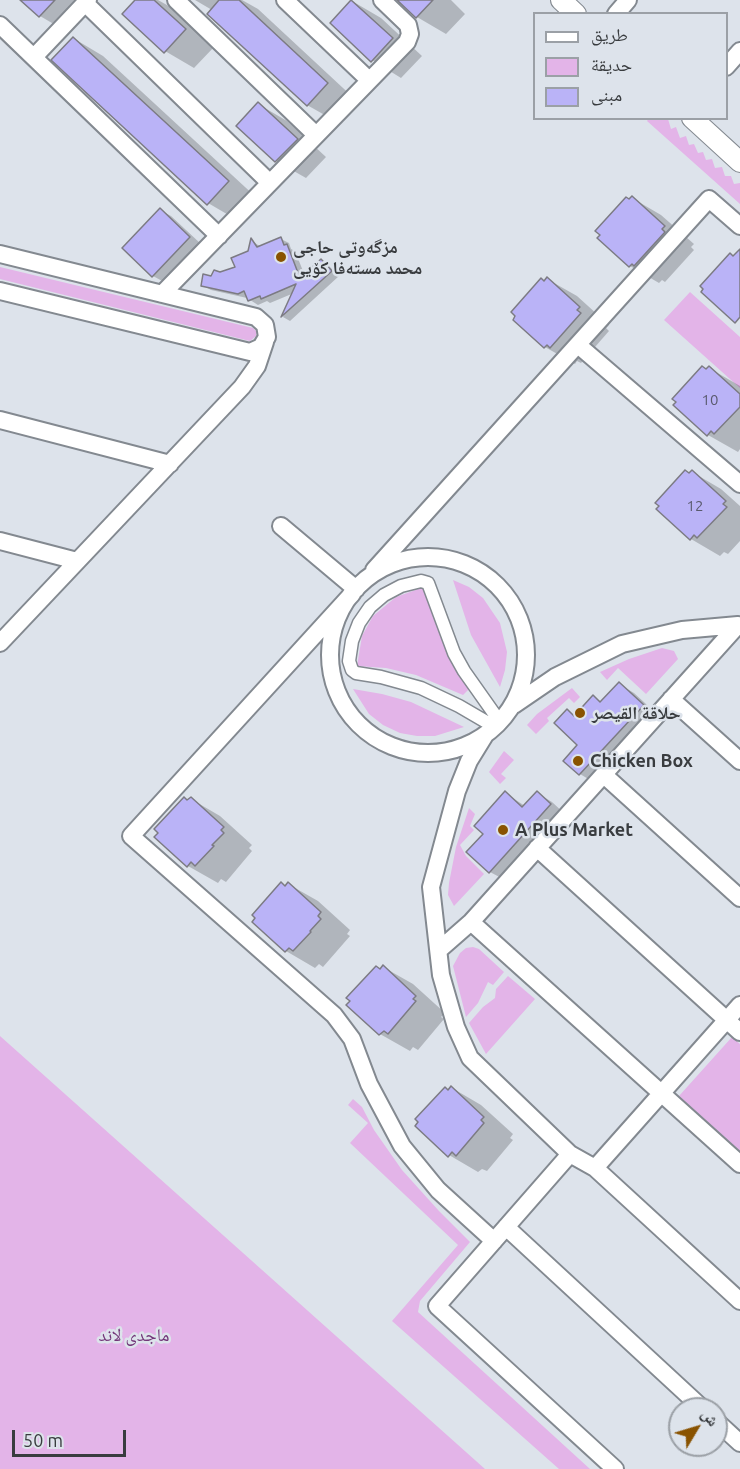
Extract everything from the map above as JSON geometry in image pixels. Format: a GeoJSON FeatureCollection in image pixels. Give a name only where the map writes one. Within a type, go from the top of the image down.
{"type":"FeatureCollection","features":[{"type":"Feature","properties":{"kind":"street"},"geometry":{"type":"LineString","coordinates":[[176,0],[316,135]]}},
{"type":"Feature","properties":{"kind":"street"},"geometry":{"type":"LineString","coordinates":[[285,0],[369,80]]}},
{"type":"Feature","properties":{"kind":"street"},"geometry":{"type":"LineString","coordinates":[[162,294],[404,45],[410,34],[406,22],[382,0]]}},
{"type":"Feature","properties":{"kind":"street"},"geometry":{"type":"LineString","coordinates":[[561,0],[574,12]]}},
{"type":"Feature","properties":{"kind":"street"},"geometry":{"type":"LineString","coordinates":[[618,12],[628,0]]}},
{"type":"Feature","properties":{"kind":"street"},"geometry":{"type":"LineString","coordinates":[[34,57],[86,2],[270,183]]}},
{"type":"Feature","properties":{"kind":"street"},"geometry":{"type":"LineString","coordinates":[[0,25],[219,236]]}},
{"type":"Feature","properties":{"kind":"street"},"geometry":{"type":"LineString","coordinates":[[728,65],[740,51]]}},
{"type":"Feature","properties":{"kind":"street"},"geometry":{"type":"LineString","coordinates":[[694,120],[740,162]]}},
{"type":"Feature","properties":{"kind":"street"},"geometry":{"type":"LineString","coordinates":[[494,1241],[438,1190],[402,1146],[369,1084],[352,1039],[334,1015],[131,836],[709,199],[740,226]]}},
{"type":"Feature","properties":{"kind":"street"},"geometry":{"type":"LineString","coordinates":[[0,254],[256,317],[261,320],[267,331],[257,366],[250,377],[0,643]]}},
{"type":"Feature","properties":{"kind":"street"},"geometry":{"type":"LineString","coordinates":[[0,291],[250,352],[261,347],[265,342]]}},
{"type":"Feature","properties":{"kind":"street"},"geometry":{"type":"LineString","coordinates":[[578,345],[740,484]]}},
{"type":"Feature","properties":{"kind":"street"},"geometry":{"type":"LineString","coordinates":[[0,420],[170,464]]}},
{"type":"Feature","properties":{"kind":"street"},"geometry":{"type":"LineString","coordinates":[[280,526],[356,589]]}},
{"type":"Feature","properties":{"kind":"street"},"geometry":{"type":"LineString","coordinates":[[0,541],[77,561]]}},
{"type":"Feature","properties":{"kind":"street"},"geometry":{"type":"LineString","coordinates":[[463,777],[462,761],[455,754],[414,752],[388,744],[360,725],[343,703],[333,678],[332,644],[338,618],[356,589],[385,568],[412,559],[441,558],[469,567],[494,583],[512,605],[523,632],[526,661],[530,671],[539,678],[549,679],[622,644],[682,630],[739,626]]}},
{"type":"Feature","properties":{"kind":"street"},"geometry":{"type":"LineString","coordinates":[[421,581],[428,583],[454,653],[475,687],[493,728],[459,706],[421,688],[391,679],[356,673],[352,670],[349,661],[352,641],[359,623],[370,607],[384,595],[401,586],[421,581]]}},
{"type":"Feature","properties":{"kind":"street"},"geometry":{"type":"LineString","coordinates":[[439,950],[471,922],[739,626]]}},
{"type":"Feature","properties":{"kind":"street"},"geometry":{"type":"LineString","coordinates":[[526,661],[521,687],[512,705],[469,761],[457,791],[431,887],[441,975],[456,1027],[470,1059],[570,1154],[595,1168],[740,1301]]}},
{"type":"Feature","properties":{"kind":"street"},"geometry":{"type":"LineString","coordinates":[[512,705],[555,676]]}},
{"type":"Feature","properties":{"kind":"street"},"geometry":{"type":"LineString","coordinates":[[671,699],[740,761]]}},
{"type":"Feature","properties":{"kind":"street"},"geometry":{"type":"LineString","coordinates":[[444,752],[467,745],[493,728]]}},
{"type":"Feature","properties":{"kind":"street"},"geometry":{"type":"LineString","coordinates":[[604,775],[740,898]]}},
{"type":"Feature","properties":{"kind":"street"},"geometry":{"type":"LineString","coordinates":[[537,848],[740,1032]]}},
{"type":"Feature","properties":{"kind":"street"},"geometry":{"type":"LineString","coordinates":[[471,922],[740,1164]]}},
{"type":"Feature","properties":{"kind":"street"},"geometry":{"type":"LineString","coordinates":[[595,1168],[740,1005]]}},
{"type":"Feature","properties":{"kind":"street"},"geometry":{"type":"LineString","coordinates":[[570,1154],[437,1306],[615,1469]]}},
{"type":"Feature","properties":{"kind":"street"},"geometry":{"type":"LineString","coordinates":[[506,1227],[690,1397]]}},
{"type":"Feature","properties":{"kind":"street"},"geometry":{"type":"LineString","coordinates":[[728,1432],[740,1443]]}},
{"type":"Feature","properties":{"kind":"green space"},"geometry":{"type":"Polygon","coordinates":[[[668,120],[671,129],[676,127],[680,138],[686,136],[689,145],[694,144],[698,153],[703,152],[706,160],[712,159],[715,168],[722,167],[725,176],[731,176],[734,184],[740,183],[740,204],[647,121],[668,120]]]}},
{"type":"Feature","properties":{"kind":"green space"},"geometry":{"type":"Polygon","coordinates":[[[0,267],[253,328],[257,332],[256,336],[250,341],[0,279],[0,267]]]}},
{"type":"Feature","properties":{"kind":"green space"},"geometry":{"type":"Polygon","coordinates":[[[690,292],[740,337],[740,388],[664,320],[690,292]]]}},
{"type":"Feature","properties":{"kind":"green space"},"geometry":{"type":"Polygon","coordinates":[[[453,580],[469,587],[483,598],[500,623],[507,652],[500,687],[471,635],[453,580]]]}},
{"type":"Feature","properties":{"kind":"green space"},"geometry":{"type":"Polygon","coordinates":[[[424,587],[441,638],[455,666],[470,688],[463,695],[416,675],[386,668],[357,666],[362,636],[373,616],[396,597],[424,587]]]}},
{"type":"Feature","properties":{"kind":"green space"},"geometry":{"type":"Polygon","coordinates":[[[662,648],[674,651],[678,659],[646,694],[618,668],[607,680],[600,672],[629,659],[662,648]]]}},
{"type":"Feature","properties":{"kind":"green space"},"geometry":{"type":"Polygon","coordinates":[[[572,688],[580,697],[574,703],[569,698],[547,718],[549,721],[536,734],[527,725],[537,714],[572,688]]]}},
{"type":"Feature","properties":{"kind":"green space"},"geometry":{"type":"Polygon","coordinates":[[[353,689],[411,702],[464,727],[435,736],[400,733],[383,725],[369,714],[353,689]]]}},
{"type":"Feature","properties":{"kind":"green space"},"geometry":{"type":"Polygon","coordinates":[[[504,751],[514,760],[501,774],[506,778],[500,784],[489,772],[504,751]]]}},
{"type":"Feature","properties":{"kind":"green space"},"geometry":{"type":"Polygon","coordinates":[[[469,808],[475,814],[470,826],[474,830],[460,845],[466,856],[484,874],[454,906],[448,895],[449,883],[456,847],[469,808]]]}},
{"type":"Feature","properties":{"kind":"green space"},"geometry":{"type":"Polygon","coordinates":[[[466,948],[479,949],[504,972],[493,985],[488,982],[478,1003],[466,1017],[453,966],[460,953],[466,948]]]}},
{"type":"Feature","properties":{"kind":"green space"},"geometry":{"type":"Polygon","coordinates":[[[508,976],[535,999],[486,1054],[469,1023],[483,1007],[495,998],[496,989],[508,976]]]}},
{"type":"Feature","properties":{"kind":"green space","name":"ماجدی لاند"},"geometry":{"type":"Polygon","coordinates":[[[0,1036],[485,1469],[0,1469],[0,1036]]]}},
{"type":"Feature","properties":{"kind":"green space"},"geometry":{"type":"Polygon","coordinates":[[[732,1037],[740,1044],[740,1151],[679,1096],[732,1037]]]}},
{"type":"Feature","properties":{"kind":"green space"},"geometry":{"type":"Polygon","coordinates":[[[353,1099],[362,1107],[374,1130],[402,1170],[470,1242],[420,1301],[418,1312],[590,1469],[559,1469],[392,1321],[458,1245],[350,1143],[368,1123],[348,1105],[353,1099]]]}},
{"type":"Feature","properties":{"kind":"building"},"geometry":{"type":"Polygon","coordinates":[[[20,0],[55,0],[39,17],[20,0]]]}},
{"type":"Feature","properties":{"kind":"building"},"geometry":{"type":"Polygon","coordinates":[[[135,0],[154,0],[186,29],[164,53],[122,14],[135,0]]]}},
{"type":"Feature","properties":{"kind":"building"},"geometry":{"type":"Polygon","coordinates":[[[219,0],[239,0],[328,83],[307,106],[207,14],[219,0]]]}},
{"type":"Feature","properties":{"kind":"building"},"geometry":{"type":"Polygon","coordinates":[[[351,0],[393,38],[371,62],[330,23],[351,0]]]}},
{"type":"Feature","properties":{"kind":"building"},"geometry":{"type":"Polygon","coordinates":[[[397,0],[433,0],[416,18],[397,0]]]}},
{"type":"Feature","properties":{"kind":"building"},"geometry":{"type":"Polygon","coordinates":[[[73,37],[229,181],[207,205],[51,60],[73,37]]]}},
{"type":"Feature","properties":{"kind":"building"},"geometry":{"type":"Polygon","coordinates":[[[258,102],[298,139],[275,162],[236,126],[258,102]]]}},
{"type":"Feature","properties":{"kind":"building"},"geometry":{"type":"Polygon","coordinates":[[[632,196],[665,226],[662,229],[665,232],[634,266],[632,264],[629,267],[597,238],[600,235],[595,231],[626,197],[629,199],[632,196]]]}},
{"type":"Feature","properties":{"kind":"building"},"geometry":{"type":"Polygon","coordinates":[[[160,208],[190,237],[152,277],[122,248],[160,208]]]}},
{"type":"Feature","properties":{"kind":"building"},"geometry":{"type":"Polygon","coordinates":[[[281,237],[284,245],[287,244],[300,278],[321,259],[332,271],[281,317],[296,284],[261,299],[260,296],[248,301],[244,291],[238,294],[201,286],[203,274],[211,276],[214,270],[220,272],[235,267],[231,258],[248,251],[251,238],[257,247],[281,237]]]}},
{"type":"Feature","properties":{"kind":"building"},"geometry":{"type":"Polygon","coordinates":[[[740,249],[740,317],[735,323],[701,292],[703,289],[700,286],[730,253],[733,256],[740,249]]]}},
{"type":"Feature","properties":{"kind":"building"},"geometry":{"type":"Polygon","coordinates":[[[547,277],[580,307],[577,310],[581,313],[550,348],[547,345],[544,348],[513,320],[515,316],[511,312],[541,278],[544,281],[547,277]]]}},
{"type":"Feature","properties":{"kind":"building"},"geometry":{"type":"Polygon","coordinates":[[[702,366],[706,369],[709,366],[740,394],[740,407],[714,434],[711,431],[707,436],[673,405],[676,402],[672,399],[702,366]]]}},
{"type":"Feature","properties":{"kind":"building"},"geometry":{"type":"Polygon","coordinates":[[[685,470],[689,473],[692,470],[726,501],[723,504],[727,507],[697,538],[694,535],[690,540],[656,509],[659,506],[655,503],[685,470]]]}},
{"type":"Feature","properties":{"kind":"building"},"geometry":{"type":"Polygon","coordinates":[[[619,682],[644,705],[579,775],[563,761],[577,745],[554,723],[567,709],[574,716],[593,695],[600,702],[619,682]]]}},
{"type":"Feature","properties":{"kind":"building","name":"A Plus Market"},"geometry":{"type":"Polygon","coordinates":[[[505,791],[522,807],[537,791],[551,804],[489,873],[466,852],[483,834],[474,826],[505,791]]]}},
{"type":"Feature","properties":{"kind":"building"},"geometry":{"type":"Polygon","coordinates":[[[184,797],[187,800],[191,797],[224,827],[221,830],[224,833],[212,845],[214,846],[195,866],[191,862],[187,867],[154,837],[158,833],[154,829],[184,797]]]}},
{"type":"Feature","properties":{"kind":"building"},"geometry":{"type":"Polygon","coordinates":[[[281,882],[285,886],[288,882],[321,912],[318,916],[321,919],[311,932],[293,951],[289,948],[285,952],[252,922],[255,918],[252,915],[281,882]]]}},
{"type":"Feature","properties":{"kind":"building"},"geometry":{"type":"Polygon","coordinates":[[[383,965],[416,996],[413,999],[416,1001],[388,1034],[384,1031],[379,1035],[346,1005],[350,1001],[346,998],[376,966],[380,969],[383,965]]]}},
{"type":"Feature","properties":{"kind":"building"},"geometry":{"type":"Polygon","coordinates":[[[451,1086],[484,1117],[481,1120],[484,1123],[456,1156],[452,1152],[448,1157],[415,1126],[418,1122],[415,1119],[445,1087],[448,1090],[451,1086]]]}},
{"type":"Feature","properties":{"kind":"place","name":"مزگەوتی حاجی محمد مستەفا کۆیی"},"geometry":{"type":"Point","coordinates":[281,257]}},
{"type":"Feature","properties":{"kind":"place","name":"حلاقة القيصر"},"geometry":{"type":"Point","coordinates":[580,713]}},
{"type":"Feature","properties":{"kind":"place","name":"Chicken Box"},"geometry":{"type":"Point","coordinates":[578,761]}},
{"type":"Feature","properties":{"kind":"place","name":"A Plus Market"},"geometry":{"type":"Point","coordinates":[503,830]}}]}
